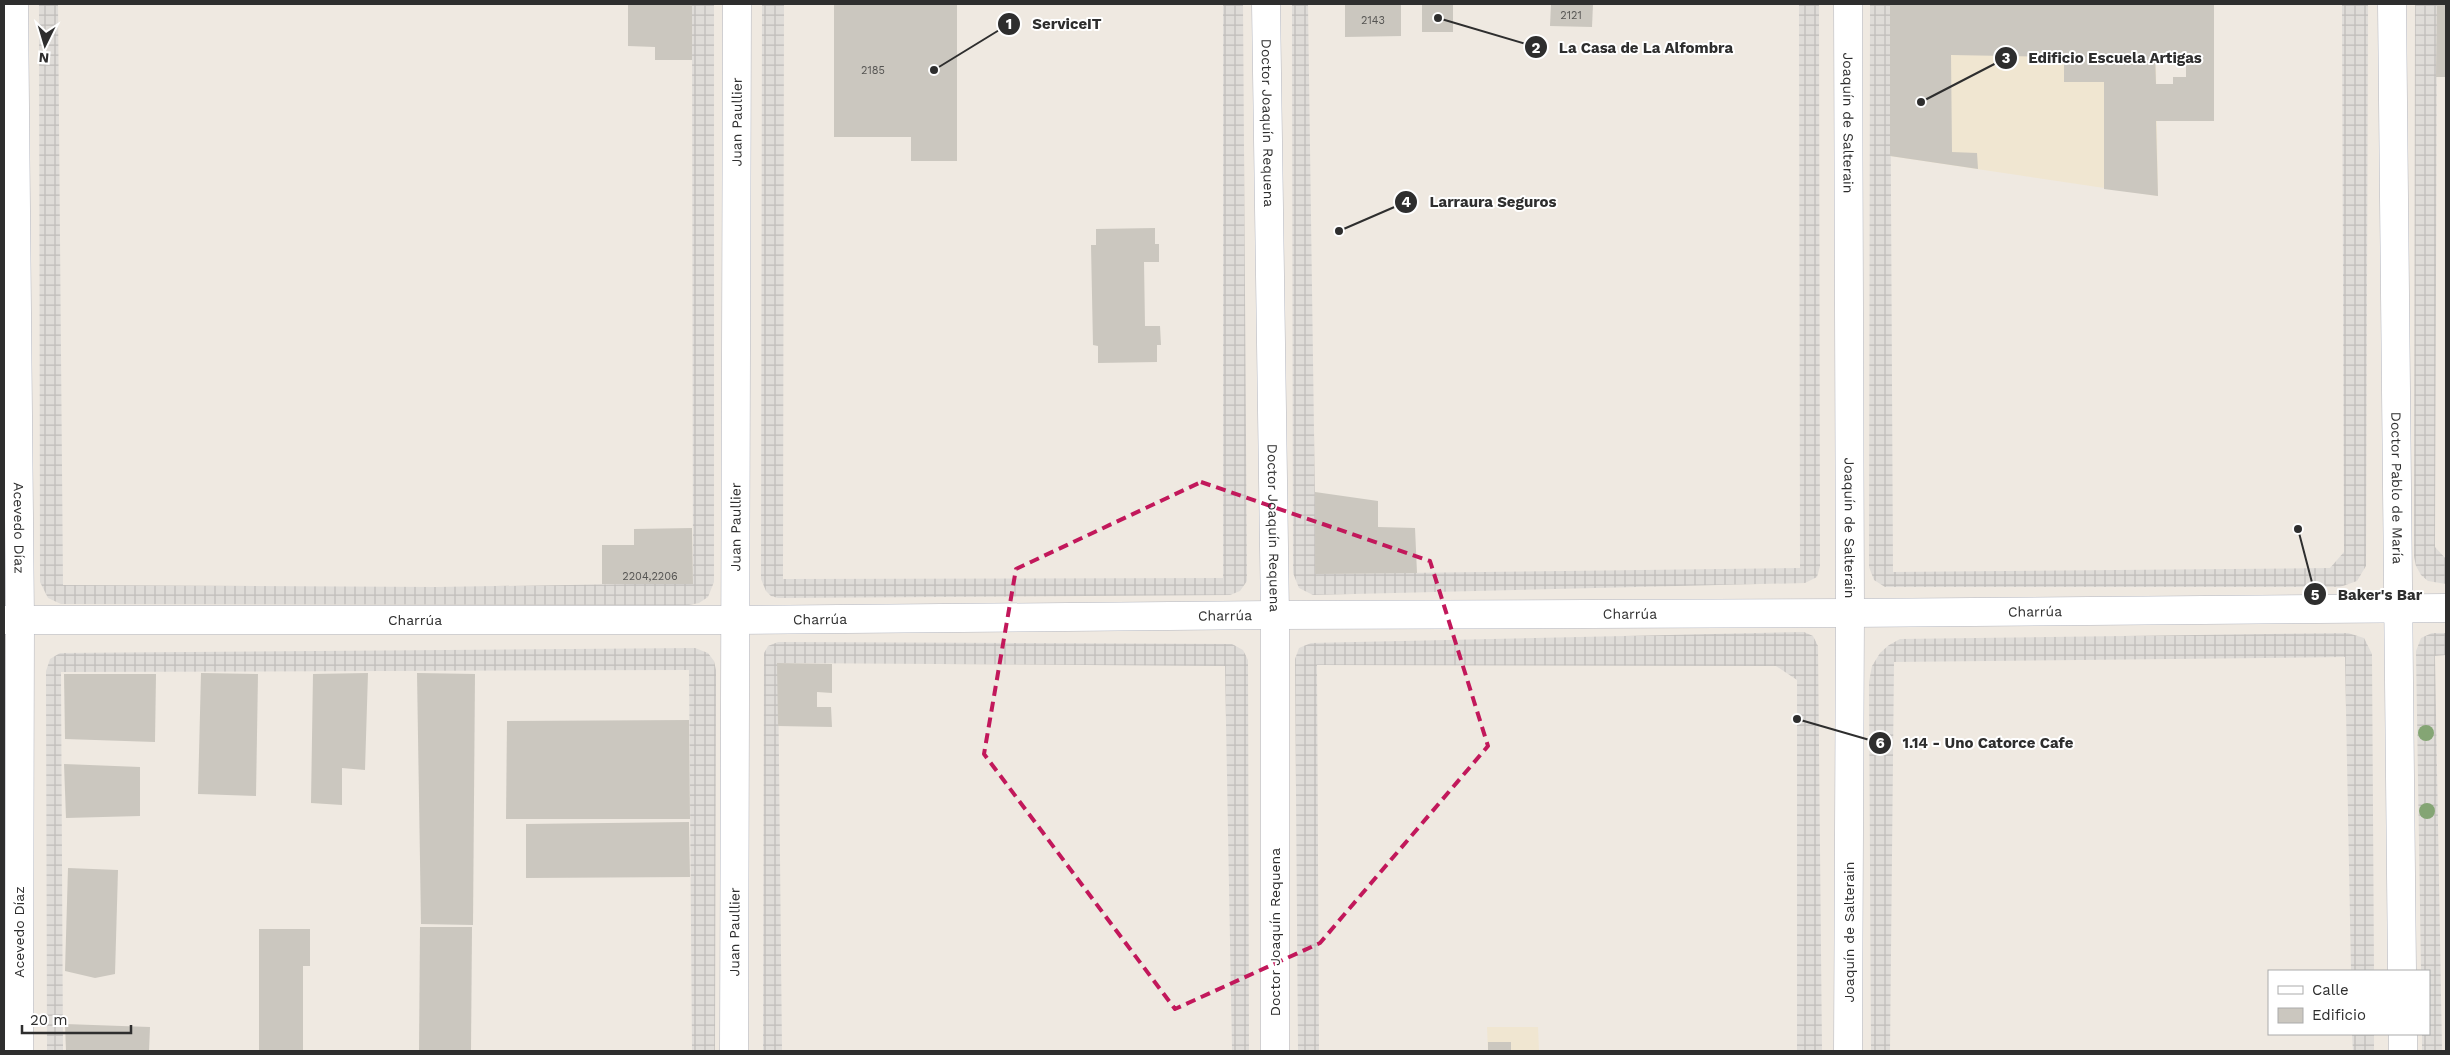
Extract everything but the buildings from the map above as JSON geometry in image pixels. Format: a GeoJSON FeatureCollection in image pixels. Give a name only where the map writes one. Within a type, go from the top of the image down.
{"type":"FeatureCollection","features":[{"type":"Feature","properties":{"kind":"street","name":"Acevedo Díaz"},"geometry":{"type":"LineString","coordinates":[[14,4],[12,620],[19,1051]]}},
{"type":"Feature","properties":{"kind":"street","name":"Juan Paullier"},"geometry":{"type":"LineString","coordinates":[[734,1051],[737,4]]}},
{"type":"Feature","properties":{"kind":"street","name":"Doctor Joaquín Requena"},"geometry":{"type":"LineString","coordinates":[[1266,4],[1275,615],[1275,1051]]}},
{"type":"Feature","properties":{"kind":"street","name":"Joaquín de Salterain"},"geometry":{"type":"LineString","coordinates":[[1848,4],[1850,613],[1848,1051]]}},
{"type":"Feature","properties":{"kind":"street","name":"Doctor Pablo de María"},"geometry":{"type":"LineString","coordinates":[[2392,4],[2402,970]]}},
{"type":"Feature","properties":{"kind":"street","name":"Charrúa"},"geometry":{"type":"LineString","coordinates":[[12,620],[734,620],[2446,608]]}},
{"type":"Feature","properties":{"kind":"street"},"geometry":{"type":"LineString","coordinates":[[2403,1035],[2403,1051]]}},
{"type":"Feature","properties":{"kind":"highlighted area"},"geometry":{"type":"Polygon","coordinates":[[[1201,482],[1430,561],[1488,746],[1320,943],[1175,1009],[984,754],[1016,569],[1201,482]]]}},
{"type":"Feature","properties":{"kind":"shaded area"},"geometry":{"type":"Polygon","coordinates":[[[39,4],[58,4],[63,585],[436,587],[693,583],[692,8],[687,4],[714,4],[714,582],[708,597],[699,603],[689,605],[61,604],[48,598],[40,582],[39,4]]]}},
{"type":"Feature","properties":{"kind":"shaded area"},"geometry":{"type":"Polygon","coordinates":[[[762,4],[784,4],[783,579],[1223,578],[1223,4],[1243,4],[1247,581],[1240,591],[1230,595],[778,598],[771,596],[766,591],[761,579],[762,4]]]}},
{"type":"Feature","properties":{"kind":"shaded area"},"geometry":{"type":"Polygon","coordinates":[[[1292,4],[1308,4],[1316,574],[1800,568],[1799,4],[1819,4],[1820,566],[1817,577],[1805,583],[1313,595],[1299,588],[1293,573],[1292,4]]]}},
{"type":"Feature","properties":{"kind":"shaded area"},"geometry":{"type":"Polygon","coordinates":[[[1870,4],[1890,4],[1893,572],[2330,568],[2344,552],[2342,4],[2368,4],[2366,566],[2357,581],[2340,587],[1885,587],[1874,580],[1869,567],[1870,4]]]}},
{"type":"Feature","properties":{"kind":"shaded area"},"geometry":{"type":"Polygon","coordinates":[[[1890,4],[2155,4],[2158,196],[1890,156],[1890,4]]]}},
{"type":"Feature","properties":{"kind":"shaded area"},"geometry":{"type":"Polygon","coordinates":[[[2415,4],[2437,4],[2435,547],[2446,559],[2446,584],[2428,581],[2421,575],[2414,557],[2415,4]]]}},
{"type":"Feature","properties":{"kind":"shaded area"},"geometry":{"type":"Polygon","coordinates":[[[1804,632],[1813,636],[1818,646],[1822,1051],[1797,1051],[1797,680],[1776,666],[1317,665],[1319,1051],[1298,1051],[1295,659],[1299,648],[1311,643],[1804,632]]]}},
{"type":"Feature","properties":{"kind":"shaded area"},"geometry":{"type":"Polygon","coordinates":[[[2348,633],[2364,638],[2372,654],[2374,970],[2351,970],[2345,657],[1894,662],[1890,1051],[1871,1051],[1869,682],[1872,666],[1880,653],[1900,639],[2348,633]]]}},
{"type":"Feature","properties":{"kind":"shaded area"},"geometry":{"type":"Polygon","coordinates":[[[2432,633],[2446,633],[2446,655],[2435,656],[2442,1051],[2422,1051],[2422,1035],[2430,1035],[2430,970],[2421,970],[2416,651],[2421,638],[2432,633]]]}},
{"type":"Feature","properties":{"kind":"shaded area"},"geometry":{"type":"Polygon","coordinates":[[[778,642],[1232,644],[1243,650],[1248,660],[1249,1051],[1232,1051],[1225,666],[778,663],[782,1051],[763,1051],[764,653],[768,646],[778,642]]]}},
{"type":"Feature","properties":{"kind":"shaded area"},"geometry":{"type":"Polygon","coordinates":[[[695,648],[708,653],[714,661],[716,670],[715,1051],[692,1051],[689,670],[61,672],[63,1051],[47,1051],[46,671],[50,659],[60,653],[695,648]]]}},
{"type":"Feature","properties":{"kind":"shaded area"},"geometry":{"type":"Polygon","coordinates":[[[1487,1027],[1538,1027],[1539,1051],[1488,1051],[1487,1027]]]}},
{"type":"Feature","properties":{"kind":"shaded area"},"geometry":{"type":"Polygon","coordinates":[[[2352,1035],[2374,1035],[2374,1051],[2353,1051],[2352,1035]]]}},
{"type":"Feature","properties":{"kind":"place","name":"La Casa de La Alfombra"},"geometry":{"type":"Point","coordinates":[1438,18]}},
{"type":"Feature","properties":{"kind":"place","name":"ServiceIT"},"geometry":{"type":"Point","coordinates":[934,70]}},
{"type":"Feature","properties":{"kind":"place","name":"Edificio Escuela Artigas"},"geometry":{"type":"Point","coordinates":[1921,102]}},
{"type":"Feature","properties":{"kind":"place","name":"Larraura Seguros"},"geometry":{"type":"Point","coordinates":[1339,231]}},
{"type":"Feature","properties":{"kind":"place","name":"Baker's Bar"},"geometry":{"type":"Point","coordinates":[2298,529]}},
{"type":"Feature","properties":{"kind":"place","name":"1.14 - Uno Catorce Cafe"},"geometry":{"type":"Point","coordinates":[1797,719]}}]}
